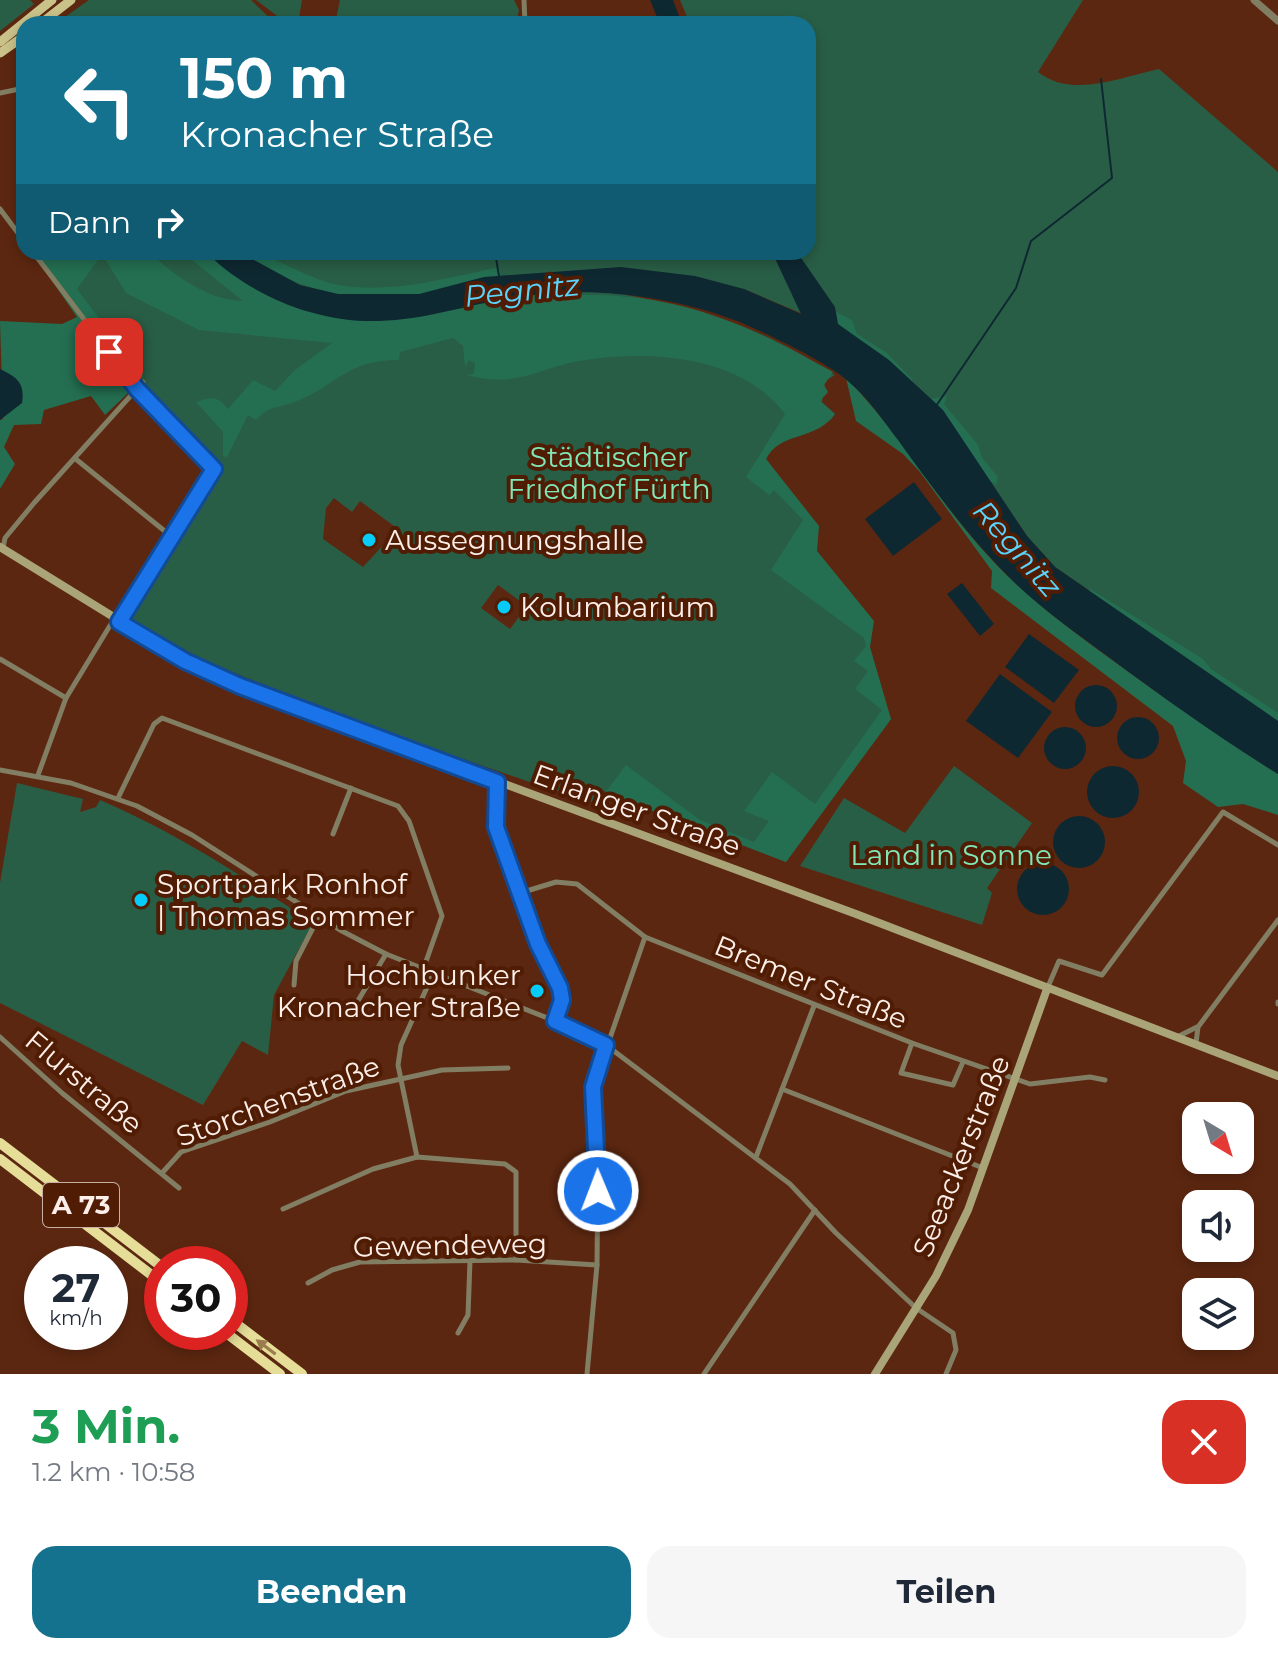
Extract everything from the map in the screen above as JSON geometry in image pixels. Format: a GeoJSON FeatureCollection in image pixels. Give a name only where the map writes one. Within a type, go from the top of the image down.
{"type":"FeatureCollection","features":[{"type":"Feature","properties":{"kind":"highway","name":"A 73"},"geometry":{"type":"LineString","coordinates":[[0,1143],[144,1253]]}},
{"type":"Feature","properties":{"kind":"highway","name":"A 73"},"geometry":{"type":"LineString","coordinates":[[0,1159],[144,1269]]}},
{"type":"Feature","properties":{"kind":"highway"},"geometry":{"type":"LineString","coordinates":[[248,1333],[302,1374]]}},
{"type":"Feature","properties":{"kind":"highway"},"geometry":{"type":"LineString","coordinates":[[248,1350],[280,1374]]}},
{"type":"Feature","properties":{"kind":"main road"},"geometry":{"type":"LineString","coordinates":[[32,16],[52,0]]}},
{"type":"Feature","properties":{"kind":"main road"},"geometry":{"type":"LineString","coordinates":[[50,16],[71,0]]}},
{"type":"Feature","properties":{"kind":"main road"},"geometry":{"type":"LineString","coordinates":[[0,42],[16,29]]}},
{"type":"Feature","properties":{"kind":"main road","name":"Erlanger Straße"},"geometry":{"type":"LineString","coordinates":[[1,549],[185,661],[240,686],[1278,1076]]}},
{"type":"Feature","properties":{"kind":"main road","name":"Seeackerstraße"},"geometry":{"type":"LineString","coordinates":[[875,1374],[949,1251],[1018,1080],[1047,989]]}},
{"type":"Feature","properties":{"kind":"street"},"geometry":{"type":"LineString","coordinates":[[1255,0],[1278,21]]}},
{"type":"Feature","properties":{"kind":"street"},"geometry":{"type":"LineString","coordinates":[[0,209],[16,230]]}},
{"type":"Feature","properties":{"kind":"street"},"geometry":{"type":"LineString","coordinates":[[38,775],[66,698],[214,469],[137,389],[39,260]]}},
{"type":"Feature","properties":{"kind":"street"},"geometry":{"type":"LineString","coordinates":[[1,549],[5,538],[34,503],[143,382]]}},
{"type":"Feature","properties":{"kind":"street"},"geometry":{"type":"LineString","coordinates":[[76,459],[172,537]]}},
{"type":"Feature","properties":{"kind":"street"},"geometry":{"type":"LineString","coordinates":[[0,659],[66,698]]}},
{"type":"Feature","properties":{"kind":"street"},"geometry":{"type":"LineString","coordinates":[[118,798],[154,724],[162,718],[398,806],[409,821],[442,916],[423,970]]}},
{"type":"Feature","properties":{"kind":"street"},"geometry":{"type":"LineString","coordinates":[[0,770],[38,775],[118,798],[192,835],[319,916],[386,954],[555,1021],[606,1045],[756,1157],[916,1308],[953,1333],[956,1350],[946,1374]]}},
{"type":"Feature","properties":{"kind":"street"},"geometry":{"type":"LineString","coordinates":[[497,782],[496,827],[543,957],[560,988],[562,1000],[555,1021]]}},
{"type":"Feature","properties":{"kind":"street"},"geometry":{"type":"LineString","coordinates":[[333,834],[351,788]]}},
{"type":"Feature","properties":{"kind":"street"},"geometry":{"type":"LineString","coordinates":[[1047,989],[1059,961],[1102,975],[1223,812],[1278,845]]}},
{"type":"Feature","properties":{"kind":"street","name":"Bremer Straße"},"geometry":{"type":"LineString","coordinates":[[520,893],[556,882],[577,884],[645,937],[814,1006],[1018,1080],[1038,1084],[1090,1077],[1105,1080]]}},
{"type":"Feature","properties":{"kind":"street"},"geometry":{"type":"LineString","coordinates":[[294,985],[296,961],[319,916]]}},
{"type":"Feature","properties":{"kind":"street"},"geometry":{"type":"LineString","coordinates":[[1177,1037],[1198,1027],[1278,920]]}},
{"type":"Feature","properties":{"kind":"street"},"geometry":{"type":"LineString","coordinates":[[587,1374],[597,1265],[598,1165],[593,1087],[645,937]]}},
{"type":"Feature","properties":{"kind":"street"},"geometry":{"type":"LineString","coordinates":[[350,1014],[386,954]]}},
{"type":"Feature","properties":{"kind":"street"},"geometry":{"type":"LineString","coordinates":[[417,1157],[401,1078],[401,1045],[433,974]]}},
{"type":"Feature","properties":{"kind":"street"},"geometry":{"type":"LineString","coordinates":[[756,1157],[814,1006]]}},
{"type":"Feature","properties":{"kind":"street"},"geometry":{"type":"LineString","coordinates":[[1196,1044],[1198,1027]]}},
{"type":"Feature","properties":{"kind":"street","name":"Flurstraße"},"geometry":{"type":"LineString","coordinates":[[0,1037],[62,1093],[179,1188]]}},
{"type":"Feature","properties":{"kind":"street"},"geometry":{"type":"LineString","coordinates":[[912,1043],[901,1073],[953,1085],[963,1061]]}},
{"type":"Feature","properties":{"kind":"street","name":"Storchenstraße"},"geometry":{"type":"LineString","coordinates":[[162,1173],[181,1152],[346,1091],[442,1070],[508,1068]]}},
{"type":"Feature","properties":{"kind":"street"},"geometry":{"type":"LineString","coordinates":[[782,1089],[984,1168]]}},
{"type":"Feature","properties":{"kind":"street"},"geometry":{"type":"LineString","coordinates":[[283,1209],[373,1169],[417,1157],[505,1164],[516,1172],[516,1260]]}},
{"type":"Feature","properties":{"kind":"street"},"geometry":{"type":"LineString","coordinates":[[704,1374],[815,1210]]}},
{"type":"Feature","properties":{"kind":"street","name":"Gewendeweg"},"geometry":{"type":"LineString","coordinates":[[308,1283],[332,1270],[360,1262],[516,1260],[597,1265]]}},
{"type":"Feature","properties":{"kind":"street"},"geometry":{"type":"LineString","coordinates":[[458,1333],[468,1315],[470,1261]]}},
{"type":"Feature","properties":{"kind":"green space"},"geometry":{"type":"Polygon","coordinates":[[[0,0],[30,0],[34,4],[16,16],[0,31],[0,0]]]}},
{"type":"Feature","properties":{"kind":"green space"},"geometry":{"type":"Polygon","coordinates":[[[89,0],[251,0],[268,16],[66,16],[89,0]]]}},
{"type":"Feature","properties":{"kind":"green space"},"geometry":{"type":"Polygon","coordinates":[[[256,0],[302,0],[299,16],[277,16],[256,0]]]}},
{"type":"Feature","properties":{"kind":"green space"},"geometry":{"type":"Polygon","coordinates":[[[340,0],[514,0],[519,10],[518,16],[337,16],[340,0]]]}},
{"type":"Feature","properties":{"kind":"green space"},"geometry":{"type":"Polygon","coordinates":[[[680,0],[1083,0],[1038,72],[1051,80],[1081,85],[1113,81],[1159,69],[1278,172],[1278,721],[1055,567],[1027,536],[953,429],[838,324],[802,260],[816,260],[816,16],[687,16],[680,0]]]}},
{"type":"Feature","properties":{"kind":"green space"},"geometry":{"type":"Polygon","coordinates":[[[38,260],[98,260],[77,289],[144,378],[105,415],[91,396],[44,410],[41,424],[14,425],[4,447],[15,464],[0,489],[0,420],[3,419],[0,321],[62,324],[77,317],[38,260]]]}},
{"type":"Feature","properties":{"kind":"green space","name":"Städtischer Friedhof Fürth"},"geometry":{"type":"Polygon","coordinates":[[[88,260],[776,260],[803,314],[744,289],[626,295],[684,307],[735,323],[784,345],[835,375],[825,381],[822,402],[835,414],[818,428],[780,444],[766,459],[808,521],[774,569],[867,636],[868,671],[891,719],[786,862],[601,790],[592,802],[585,801],[431,748],[202,659],[132,621],[130,614],[223,465],[140,381],[73,293],[88,260]],[[334,498],[326,508],[323,539],[363,567],[388,540],[394,526],[360,501],[352,512],[334,498]],[[498,585],[481,608],[510,629],[527,606],[498,585]]]}},
{"type":"Feature","properties":{"kind":"green space"},"geometry":{"type":"Polygon","coordinates":[[[106,260],[158,260],[204,291],[243,301],[192,260],[216,260],[246,283],[287,305],[335,318],[380,321],[507,299],[509,306],[517,303],[518,298],[565,295],[646,299],[682,306],[754,331],[833,372],[824,385],[828,392],[820,401],[835,414],[818,428],[780,444],[766,459],[819,526],[817,551],[874,621],[870,647],[891,719],[786,862],[605,793],[626,765],[700,820],[754,842],[769,821],[744,811],[772,772],[815,804],[882,710],[855,689],[868,671],[854,661],[866,646],[864,638],[771,570],[803,520],[774,490],[769,495],[746,477],[785,414],[767,395],[745,380],[694,362],[638,356],[586,360],[515,378],[485,379],[467,375],[474,374],[475,363],[469,360],[465,367],[463,346],[453,338],[400,352],[399,360],[381,361],[353,369],[309,396],[269,410],[256,420],[248,415],[227,457],[223,456],[223,432],[196,402],[214,398],[228,409],[253,380],[275,391],[295,370],[332,343],[199,330],[126,293],[106,260]]]}},
{"type":"Feature","properties":{"kind":"green space"},"geometry":{"type":"Polygon","coordinates":[[[251,260],[274,260],[339,285],[379,288],[420,284],[499,267],[501,276],[422,294],[374,298],[303,285],[251,260]]]}},
{"type":"Feature","properties":{"kind":"green space"},"geometry":{"type":"Polygon","coordinates":[[[836,312],[852,320],[857,334],[887,353],[912,379],[912,384],[838,324],[836,312]]]}},
{"type":"Feature","properties":{"kind":"green space"},"geometry":{"type":"Polygon","coordinates":[[[846,378],[866,399],[972,537],[1019,587],[1133,675],[1278,774],[1278,815],[1243,804],[1218,807],[1183,783],[1186,761],[1173,726],[991,588],[992,571],[920,472],[903,454],[856,421],[846,378]]]}},
{"type":"Feature","properties":{"kind":"green space"},"geometry":{"type":"Polygon","coordinates":[[[947,396],[944,404],[978,445],[982,458],[998,477],[996,485],[977,466],[948,419],[930,399],[947,396]]]}},
{"type":"Feature","properties":{"kind":"green space"},"geometry":{"type":"Polygon","coordinates":[[[1090,589],[1203,659],[1211,669],[1278,713],[1278,721],[1088,592],[1090,589]]]}},
{"type":"Feature","properties":{"kind":"green space","name":"Land in Sonne"},"geometry":{"type":"Polygon","coordinates":[[[954,766],[1032,823],[987,888],[992,893],[982,925],[800,866],[844,798],[905,833],[954,766]]]}},
{"type":"Feature","properties":{"kind":"green space"},"geometry":{"type":"Polygon","coordinates":[[[17,783],[83,799],[80,812],[96,807],[100,800],[128,813],[210,857],[313,923],[274,995],[268,1055],[242,1041],[203,1105],[0,1003],[0,883],[17,783]]]}},
{"type":"Feature","properties":{"kind":"water"},"geometry":{"type":"Polygon","coordinates":[[[650,0],[673,0],[679,16],[657,16],[650,0]]]}},
{"type":"Feature","properties":{"kind":"water"},"geometry":{"type":"Polygon","coordinates":[[[215,260],[254,260],[300,285],[338,294],[419,294],[484,277],[621,267],[695,276],[744,289],[801,314],[776,260],[803,260],[835,307],[838,324],[889,360],[943,410],[1027,536],[1055,567],[1278,721],[1278,774],[1151,688],[1026,593],[968,532],[863,395],[840,374],[779,340],[712,312],[659,299],[605,293],[524,296],[397,320],[332,317],[286,304],[243,282],[215,260]]]}},
{"type":"Feature","properties":{"kind":"water"},"geometry":{"type":"Polygon","coordinates":[[[0,369],[18,382],[23,396],[22,403],[0,420],[0,369]]]}},
{"type":"Feature","properties":{"kind":"water"},"geometry":{"type":"Polygon","coordinates":[[[914,482],[942,519],[893,556],[865,519],[914,482]]]}},
{"type":"Feature","properties":{"kind":"water"},"geometry":{"type":"Polygon","coordinates":[[[962,583],[994,624],[980,636],[947,594],[962,583]]]}},
{"type":"Feature","properties":{"kind":"water"},"geometry":{"type":"Polygon","coordinates":[[[1029,634],[1079,670],[1054,703],[1005,667],[1029,634]]]}},
{"type":"Feature","properties":{"kind":"water"},"geometry":{"type":"Polygon","coordinates":[[[1000,674],[1052,712],[1018,758],[966,721],[1000,674]]]}},
{"type":"Feature","properties":{"kind":"water"},"geometry":{"type":"Polygon","coordinates":[[[1096,685],[1111,691],[1117,706],[1111,721],[1096,727],[1081,721],[1075,706],[1081,691],[1096,685]]]}},
{"type":"Feature","properties":{"kind":"water"},"geometry":{"type":"Polygon","coordinates":[[[1138,717],[1153,723],[1159,738],[1153,753],[1138,759],[1123,753],[1117,738],[1123,723],[1138,717]]]}},
{"type":"Feature","properties":{"kind":"water"},"geometry":{"type":"Polygon","coordinates":[[[1065,727],[1080,733],[1086,748],[1080,763],[1065,769],[1050,763],[1044,748],[1050,733],[1065,727]]]}},
{"type":"Feature","properties":{"kind":"water"},"geometry":{"type":"Polygon","coordinates":[[[1113,766],[1131,774],[1139,792],[1131,810],[1113,818],[1095,810],[1087,792],[1095,774],[1113,766]]]}},
{"type":"Feature","properties":{"kind":"water"},"geometry":{"type":"Polygon","coordinates":[[[1079,816],[1097,824],[1105,842],[1097,860],[1079,868],[1061,860],[1053,842],[1061,824],[1079,816]]]}},
{"type":"Feature","properties":{"kind":"water"},"geometry":{"type":"Polygon","coordinates":[[[1043,863],[1061,871],[1069,889],[1061,907],[1043,915],[1025,907],[1017,889],[1025,871],[1043,863]]]}},
{"type":"Feature","properties":{"kind":"waterway"},"geometry":{"type":"LineString","coordinates":[[936,406],[1016,288],[1031,241],[1112,178],[1101,79]]}},
{"type":"Feature","properties":{"kind":"waterway","name":"Pegnitz"},"geometry":{"type":"LineString","coordinates":[[496,260],[499,276]]}},
{"type":"Feature","properties":{"kind":"place","name":"Aussegnungshalle"},"geometry":{"type":"Point","coordinates":[369,540]}},
{"type":"Feature","properties":{"kind":"place","name":"Kolumbarium"},"geometry":{"type":"Point","coordinates":[504,607]}},
{"type":"Feature","properties":{"kind":"place","name":"Sportpark Ronhof | Thomas Sommer"},"geometry":{"type":"Point","coordinates":[141,900]}},
{"type":"Feature","properties":{"kind":"place","name":"Hochbunker Kronacher Straße"},"geometry":{"type":"Point","coordinates":[537,991]}},
{"type":"Feature","properties":{"kind":"route"},"geometry":{"type":"LineString","coordinates":[[109,352],[137,389],[214,469],[119,622],[185,661],[240,686],[497,782],[496,827],[538,944],[560,988],[562,1000],[555,1021],[606,1045],[593,1087],[598,1191]]}},
{"type":"Feature","properties":{"kind":"water label","name":"Regnitz"},"geometry":{"type":"Point","coordinates":[1017,549]}}]}
